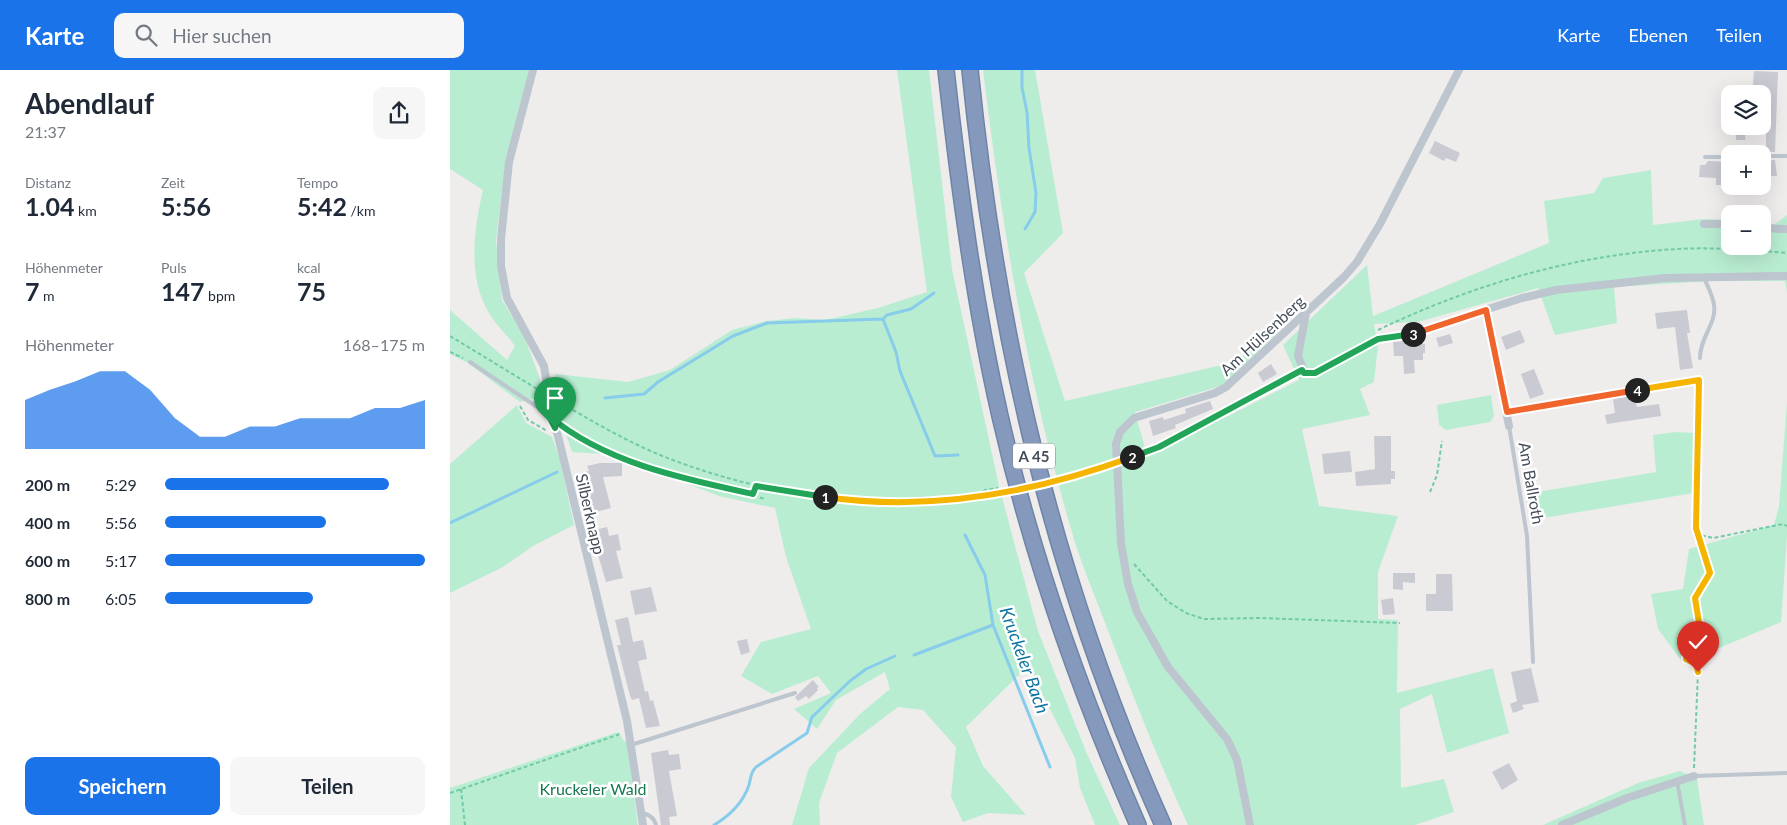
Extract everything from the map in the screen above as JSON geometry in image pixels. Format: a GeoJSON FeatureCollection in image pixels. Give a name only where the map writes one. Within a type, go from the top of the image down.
{"type":"FeatureCollection","features":[{"type":"Feature","properties":{"kind":"highway","name":"A 45"},"geometry":{"type":"LineString","coordinates":[[946,70],[974,280],[1000,415],[1016,483],[1041,568],[1079,681],[1138,825]]}},
{"type":"Feature","properties":{"kind":"highway","name":"A 45"},"geometry":{"type":"LineString","coordinates":[[970,70],[998,280],[1020,397],[1038,472],[1069,581],[1099,668],[1140,774],[1164,825]]}},
{"type":"Feature","properties":{"kind":"street","name":"Silberknapp"},"geometry":{"type":"LineString","coordinates":[[533,70],[509,162],[501,239],[501,266],[507,298],[544,366],[549,416],[558,436],[629,731],[643,825]]}},
{"type":"Feature","properties":{"kind":"street","name":"Am Hülsenberg"},"geometry":{"type":"LineString","coordinates":[[1250,825],[1237,760],[1227,739],[1168,667],[1137,612],[1128,584],[1121,543],[1116,444],[1120,432],[1134,418],[1215,393],[1226,387],[1344,277],[1370,243],[1460,70]]}},
{"type":"Feature","properties":{"kind":"street"},"geometry":{"type":"LineString","coordinates":[[1704,224],[1721,224]]}},
{"type":"Feature","properties":{"kind":"street"},"geometry":{"type":"LineString","coordinates":[[1771,228],[1787,229]]}},
{"type":"Feature","properties":{"kind":"street"},"geometry":{"type":"LineString","coordinates":[[1306,313],[1298,356],[1304,373],[1315,373],[1378,339],[1411,334],[1522,298],[1556,290],[1608,282],[1703,276],[1787,276]]}},
{"type":"Feature","properties":{"kind":"street","name":"Am Ballroth"},"geometry":{"type":"LineString","coordinates":[[1486,310],[1509,426]]}},
{"type":"Feature","properties":{"kind":"street"},"geometry":{"type":"LineString","coordinates":[[1562,825],[1627,798],[1694,776]]}},
{"type":"Feature","properties":{"kind":"lane"},"geometry":{"type":"LineString","coordinates":[[1771,156],[1787,156]]}},
{"type":"Feature","properties":{"kind":"lane"},"geometry":{"type":"LineString","coordinates":[[1705,157],[1721,157]]}},
{"type":"Feature","properties":{"kind":"lane"},"geometry":{"type":"LineString","coordinates":[[1700,358],[1704,335],[1712,323],[1715,312],[1714,304],[1703,276]]}},
{"type":"Feature","properties":{"kind":"lane"},"geometry":{"type":"LineString","coordinates":[[470,362],[549,416]]}},
{"type":"Feature","properties":{"kind":"lane"},"geometry":{"type":"LineString","coordinates":[[1507,412],[1699,380]]}},
{"type":"Feature","properties":{"kind":"lane","name":"Am Ballroth"},"geometry":{"type":"LineString","coordinates":[[1509,426],[1527,536],[1533,662]]}},
{"type":"Feature","properties":{"kind":"lane"},"geometry":{"type":"LineString","coordinates":[[631,745],[795,693]]}},
{"type":"Feature","properties":{"kind":"lane"},"geometry":{"type":"LineString","coordinates":[[1694,776],[1787,773]]}},
{"type":"Feature","properties":{"kind":"lane"},"geometry":{"type":"LineString","coordinates":[[1677,781],[1685,825]]}},
{"type":"Feature","properties":{"kind":"lane"},"geometry":{"type":"LineString","coordinates":[[641,813],[647,814],[654,820],[656,825]]}},
{"type":"Feature","properties":{"kind":"path"},"geometry":{"type":"LineString","coordinates":[[1377,330],[1429,306],[1496,282],[1554,266],[1617,255],[1677,249],[1733,249],[1787,253]]}},
{"type":"Feature","properties":{"kind":"path"},"geometry":{"type":"LineString","coordinates":[[450,336],[554,399],[619,435],[660,454],[756,486],[834,498],[908,502],[1000,494],[1063,480],[1109,465]]}},
{"type":"Feature","properties":{"kind":"path"},"geometry":{"type":"LineString","coordinates":[[450,352],[470,362]]}},
{"type":"Feature","properties":{"kind":"path"},"geometry":{"type":"LineString","coordinates":[[1117,462],[1159,447],[1302,370]]}},
{"type":"Feature","properties":{"kind":"path"},"geometry":{"type":"LineString","coordinates":[[1694,776],[1698,672],[1696,664],[1686,659],[1690,637],[1699,623],[1695,598],[1710,573],[1696,528],[1699,380]]}},
{"type":"Feature","properties":{"kind":"path"},"geometry":{"type":"LineString","coordinates":[[520,406],[528,420],[558,436]]}},
{"type":"Feature","properties":{"kind":"path"},"geometry":{"type":"LineString","coordinates":[[549,416],[564,428],[597,448],[666,472],[753,494],[765,500]]}},
{"type":"Feature","properties":{"kind":"path"},"geometry":{"type":"LineString","coordinates":[[1430,492],[1437,475],[1442,441]]}},
{"type":"Feature","properties":{"kind":"path"},"geometry":{"type":"LineString","coordinates":[[753,494],[756,486]]}},
{"type":"Feature","properties":{"kind":"path"},"geometry":{"type":"LineString","coordinates":[[980,496],[985,490],[998,488]]}},
{"type":"Feature","properties":{"kind":"path"},"geometry":{"type":"LineString","coordinates":[[1696,528],[1701,535],[1713,538],[1783,524],[1787,526]]}},
{"type":"Feature","properties":{"kind":"path"},"geometry":{"type":"LineString","coordinates":[[1133,563],[1167,601],[1186,613],[1204,619],[1261,618],[1400,623]]}},
{"type":"Feature","properties":{"kind":"path"},"geometry":{"type":"LineString","coordinates":[[450,793],[629,731]]}},
{"type":"Feature","properties":{"kind":"path"},"geometry":{"type":"LineString","coordinates":[[462,789],[465,825]]}},
{"type":"Feature","properties":{"kind":"green space"},"geometry":{"type":"Polygon","coordinates":[[[450,70],[529,70],[506,159],[496,240],[502,300],[524,336],[540,379],[539,397],[520,402],[468,363],[450,354],[450,310],[507,360],[515,346],[489,313],[482,299],[478,284],[474,253],[477,221],[483,190],[450,169],[450,70]]]}},
{"type":"Feature","properties":{"kind":"green space"},"geometry":{"type":"Polygon","coordinates":[[[897,70],[929,70],[952,269],[999,486],[1038,631],[1087,754],[1120,825],[1095,825],[1080,788],[1075,758],[1028,666],[966,727],[983,766],[1026,815],[988,813],[963,822],[951,797],[956,747],[923,710],[898,707],[837,753],[819,803],[820,825],[792,825],[809,768],[860,714],[890,689],[885,672],[836,700],[817,729],[794,709],[831,693],[818,676],[772,694],[741,676],[761,642],[811,629],[786,557],[775,508],[719,496],[634,463],[602,454],[572,452],[559,414],[556,374],[628,382],[670,370],[732,330],[767,321],[795,318],[825,320],[878,308],[927,292],[897,70]]]}},
{"type":"Feature","properties":{"kind":"green space"},"geometry":{"type":"Polygon","coordinates":[[[983,70],[1035,70],[1063,233],[1024,273],[1065,401],[1235,362],[1282,320],[1282,329],[1224,385],[1135,412],[1145,448],[1228,416],[1299,380],[1283,345],[1367,265],[1373,316],[1549,243],[1544,201],[1594,193],[1603,178],[1651,170],[1653,225],[1703,219],[1721,220],[1721,255],[1771,255],[1771,224],[1779,222],[1787,215],[1787,293],[1785,281],[1712,281],[1614,287],[1617,323],[1555,335],[1538,288],[1418,322],[1374,324],[1378,346],[1374,382],[1360,389],[1370,415],[1302,429],[1319,506],[1398,516],[1378,572],[1378,619],[1398,620],[1397,693],[1493,668],[1509,733],[1447,753],[1432,694],[1400,709],[1401,788],[1444,779],[1454,812],[1415,825],[1188,825],[1126,677],[1074,539],[1043,423],[1030,365],[1008,247],[983,70]]]}},
{"type":"Feature","properties":{"kind":"green space"},"geometry":{"type":"Polygon","coordinates":[[[1491,395],[1494,416],[1490,422],[1446,430],[1439,425],[1437,405],[1491,395]]]}},
{"type":"Feature","properties":{"kind":"green space"},"geometry":{"type":"Polygon","coordinates":[[[1787,402],[1787,536],[1781,622],[1683,663],[1658,629],[1651,594],[1683,589],[1689,549],[1774,525],[1779,506],[1787,402]]]}},
{"type":"Feature","properties":{"kind":"green space"},"geometry":{"type":"Polygon","coordinates":[[[517,405],[526,423],[552,437],[560,460],[574,525],[533,546],[503,567],[450,593],[450,464],[517,405]]]}},
{"type":"Feature","properties":{"kind":"green space"},"geometry":{"type":"Polygon","coordinates":[[[1675,432],[1695,433],[1694,493],[1531,520],[1526,494],[1656,472],[1653,435],[1675,432]]]}},
{"type":"Feature","properties":{"kind":"green space","name":"Kruckeler Wald"},"geometry":{"type":"Polygon","coordinates":[[[618,732],[624,741],[627,741],[638,825],[450,825],[450,788],[618,732]]]}},
{"type":"Feature","properties":{"kind":"green space"},"geometry":{"type":"Polygon","coordinates":[[[1680,771],[1697,779],[1704,825],[1543,825],[1638,783],[1680,771]]]}},
{"type":"Feature","properties":{"kind":"building"},"geometry":{"type":"Polygon","coordinates":[[[1754,71],[1778,72],[1775,152],[1771,152],[1771,145],[1766,145],[1766,135],[1771,135],[1771,85],[1753,85],[1754,71]]]}},
{"type":"Feature","properties":{"kind":"building"},"geometry":{"type":"Polygon","coordinates":[[[1736,135],[1745,135],[1745,140],[1736,140],[1736,135]]]}},
{"type":"Feature","properties":{"kind":"building"},"geometry":{"type":"Polygon","coordinates":[[[1435,141],[1460,153],[1456,162],[1446,158],[1444,161],[1429,153],[1435,141]]]}},
{"type":"Feature","properties":{"kind":"building"},"geometry":{"type":"Polygon","coordinates":[[[1771,160],[1775,160],[1777,176],[1771,176],[1771,160]]]}},
{"type":"Feature","properties":{"kind":"building"},"geometry":{"type":"Polygon","coordinates":[[[1708,161],[1721,162],[1721,185],[1716,185],[1716,178],[1699,177],[1700,165],[1705,165],[1708,161]]]}},
{"type":"Feature","properties":{"kind":"building"},"geometry":{"type":"Polygon","coordinates":[[[1687,310],[1690,333],[1687,333],[1693,368],[1680,370],[1675,327],[1657,329],[1655,313],[1687,310]]]}},
{"type":"Feature","properties":{"kind":"building"},"geometry":{"type":"Polygon","coordinates":[[[1520,330],[1525,342],[1506,350],[1501,337],[1520,330]]]}},
{"type":"Feature","properties":{"kind":"building"},"geometry":{"type":"Polygon","coordinates":[[[1450,334],[1453,343],[1439,347],[1436,338],[1450,334]]]}},
{"type":"Feature","properties":{"kind":"building"},"geometry":{"type":"Polygon","coordinates":[[[1412,340],[1412,344],[1425,344],[1425,353],[1423,353],[1423,360],[1414,360],[1415,373],[1404,374],[1403,356],[1394,356],[1393,342],[1412,340]]]}},
{"type":"Feature","properties":{"kind":"building"},"geometry":{"type":"Polygon","coordinates":[[[1271,364],[1277,374],[1263,382],[1258,373],[1271,364]]]}},
{"type":"Feature","properties":{"kind":"building"},"geometry":{"type":"Polygon","coordinates":[[[1534,369],[1544,394],[1530,399],[1521,374],[1534,369]]]}},
{"type":"Feature","properties":{"kind":"building"},"geometry":{"type":"Polygon","coordinates":[[[1634,395],[1637,407],[1659,404],[1661,416],[1607,424],[1605,415],[1615,413],[1613,399],[1634,395]]]}},
{"type":"Feature","properties":{"kind":"building"},"geometry":{"type":"Polygon","coordinates":[[[1210,401],[1213,409],[1175,425],[1176,428],[1153,436],[1149,421],[1163,417],[1164,420],[1186,413],[1185,409],[1210,401]]]}},
{"type":"Feature","properties":{"kind":"building"},"geometry":{"type":"Polygon","coordinates":[[[1374,436],[1391,436],[1391,471],[1395,471],[1395,479],[1391,479],[1391,484],[1356,486],[1355,472],[1375,469],[1374,436]]]}},
{"type":"Feature","properties":{"kind":"building"},"geometry":{"type":"Polygon","coordinates":[[[1350,451],[1352,472],[1324,474],[1322,454],[1350,451]]]}},
{"type":"Feature","properties":{"kind":"building"},"geometry":{"type":"Polygon","coordinates":[[[600,463],[622,463],[622,476],[603,477],[611,508],[588,514],[581,473],[589,471],[587,466],[600,463]]]}},
{"type":"Feature","properties":{"kind":"building"},"geometry":{"type":"Polygon","coordinates":[[[607,527],[609,536],[618,534],[621,550],[616,551],[623,578],[606,582],[591,531],[607,527]]]}},
{"type":"Feature","properties":{"kind":"building"},"geometry":{"type":"Polygon","coordinates":[[[1393,573],[1415,573],[1415,583],[1403,582],[1403,590],[1393,589],[1393,573]]]}},
{"type":"Feature","properties":{"kind":"building"},"geometry":{"type":"Polygon","coordinates":[[[1436,574],[1452,574],[1453,611],[1426,611],[1426,594],[1436,594],[1436,574]]]}},
{"type":"Feature","properties":{"kind":"building"},"geometry":{"type":"Polygon","coordinates":[[[651,587],[657,611],[635,615],[630,591],[651,587]]]}},
{"type":"Feature","properties":{"kind":"building"},"geometry":{"type":"Polygon","coordinates":[[[1393,598],[1395,614],[1383,615],[1381,600],[1393,598]]]}},
{"type":"Feature","properties":{"kind":"building"},"geometry":{"type":"Polygon","coordinates":[[[628,617],[633,642],[643,640],[647,659],[638,661],[645,692],[648,691],[650,701],[653,700],[660,726],[646,728],[639,698],[632,700],[630,696],[617,645],[621,645],[615,620],[628,617]]]}},
{"type":"Feature","properties":{"kind":"building"},"geometry":{"type":"Polygon","coordinates":[[[747,639],[750,652],[741,655],[737,641],[747,639]]]}},
{"type":"Feature","properties":{"kind":"building"},"geometry":{"type":"Polygon","coordinates":[[[1531,668],[1539,702],[1522,705],[1524,709],[1513,713],[1510,704],[1517,701],[1511,672],[1531,668]]]}},
{"type":"Feature","properties":{"kind":"building"},"geometry":{"type":"Polygon","coordinates":[[[813,680],[819,687],[817,688],[818,690],[809,699],[806,696],[798,701],[795,697],[813,680]]]}},
{"type":"Feature","properties":{"kind":"building"},"geometry":{"type":"Polygon","coordinates":[[[668,750],[669,755],[679,754],[681,769],[669,771],[677,816],[669,817],[670,825],[661,825],[651,753],[668,750]]]}},
{"type":"Feature","properties":{"kind":"building"},"geometry":{"type":"Polygon","coordinates":[[[1509,763],[1518,780],[1502,790],[1492,772],[1509,763]]]}},
{"type":"Feature","properties":{"kind":"waterway","name":"Kruckeler Bach"},"geometry":{"type":"LineString","coordinates":[[1022,70],[1022,88],[1027,112],[1029,148],[1036,193],[1035,212],[1025,229]]}},
{"type":"Feature","properties":{"kind":"waterway","name":"Kruckeler Bach"},"geometry":{"type":"LineString","coordinates":[[934,293],[911,309],[887,315],[883,319],[896,352],[900,371],[935,456],[958,455]]}},
{"type":"Feature","properties":{"kind":"waterway"},"geometry":{"type":"LineString","coordinates":[[605,398],[644,394],[658,382],[733,336],[767,323],[883,319]]}},
{"type":"Feature","properties":{"kind":"waterway"},"geometry":{"type":"LineString","coordinates":[[450,523],[557,472]]}},
{"type":"Feature","properties":{"kind":"waterway","name":"Kruckeler Bach"},"geometry":{"type":"LineString","coordinates":[[965,535],[985,575],[993,625],[1050,767]]}},
{"type":"Feature","properties":{"kind":"waterway"},"geometry":{"type":"LineString","coordinates":[[914,655],[993,625]]}},
{"type":"Feature","properties":{"kind":"waterway"},"geometry":{"type":"LineString","coordinates":[[714,825],[730,813],[739,803],[746,792],[756,767],[807,733],[812,717],[850,681],[866,669],[895,656]]}},
{"type":"Feature","properties":{"kind":"route"},"geometry":{"type":"LineString","coordinates":[[555,428],[549,416],[564,428],[597,448],[666,472],[753,494],[756,486],[780,491],[871,501],[908,502],[986,496],[1063,480],[1159,447],[1302,370],[1304,373],[1315,373],[1378,339],[1411,334],[1486,310],[1507,412],[1699,380],[1696,528],[1710,573],[1695,598],[1699,623],[1690,637],[1686,659],[1696,664],[1698,672]]}}]}
